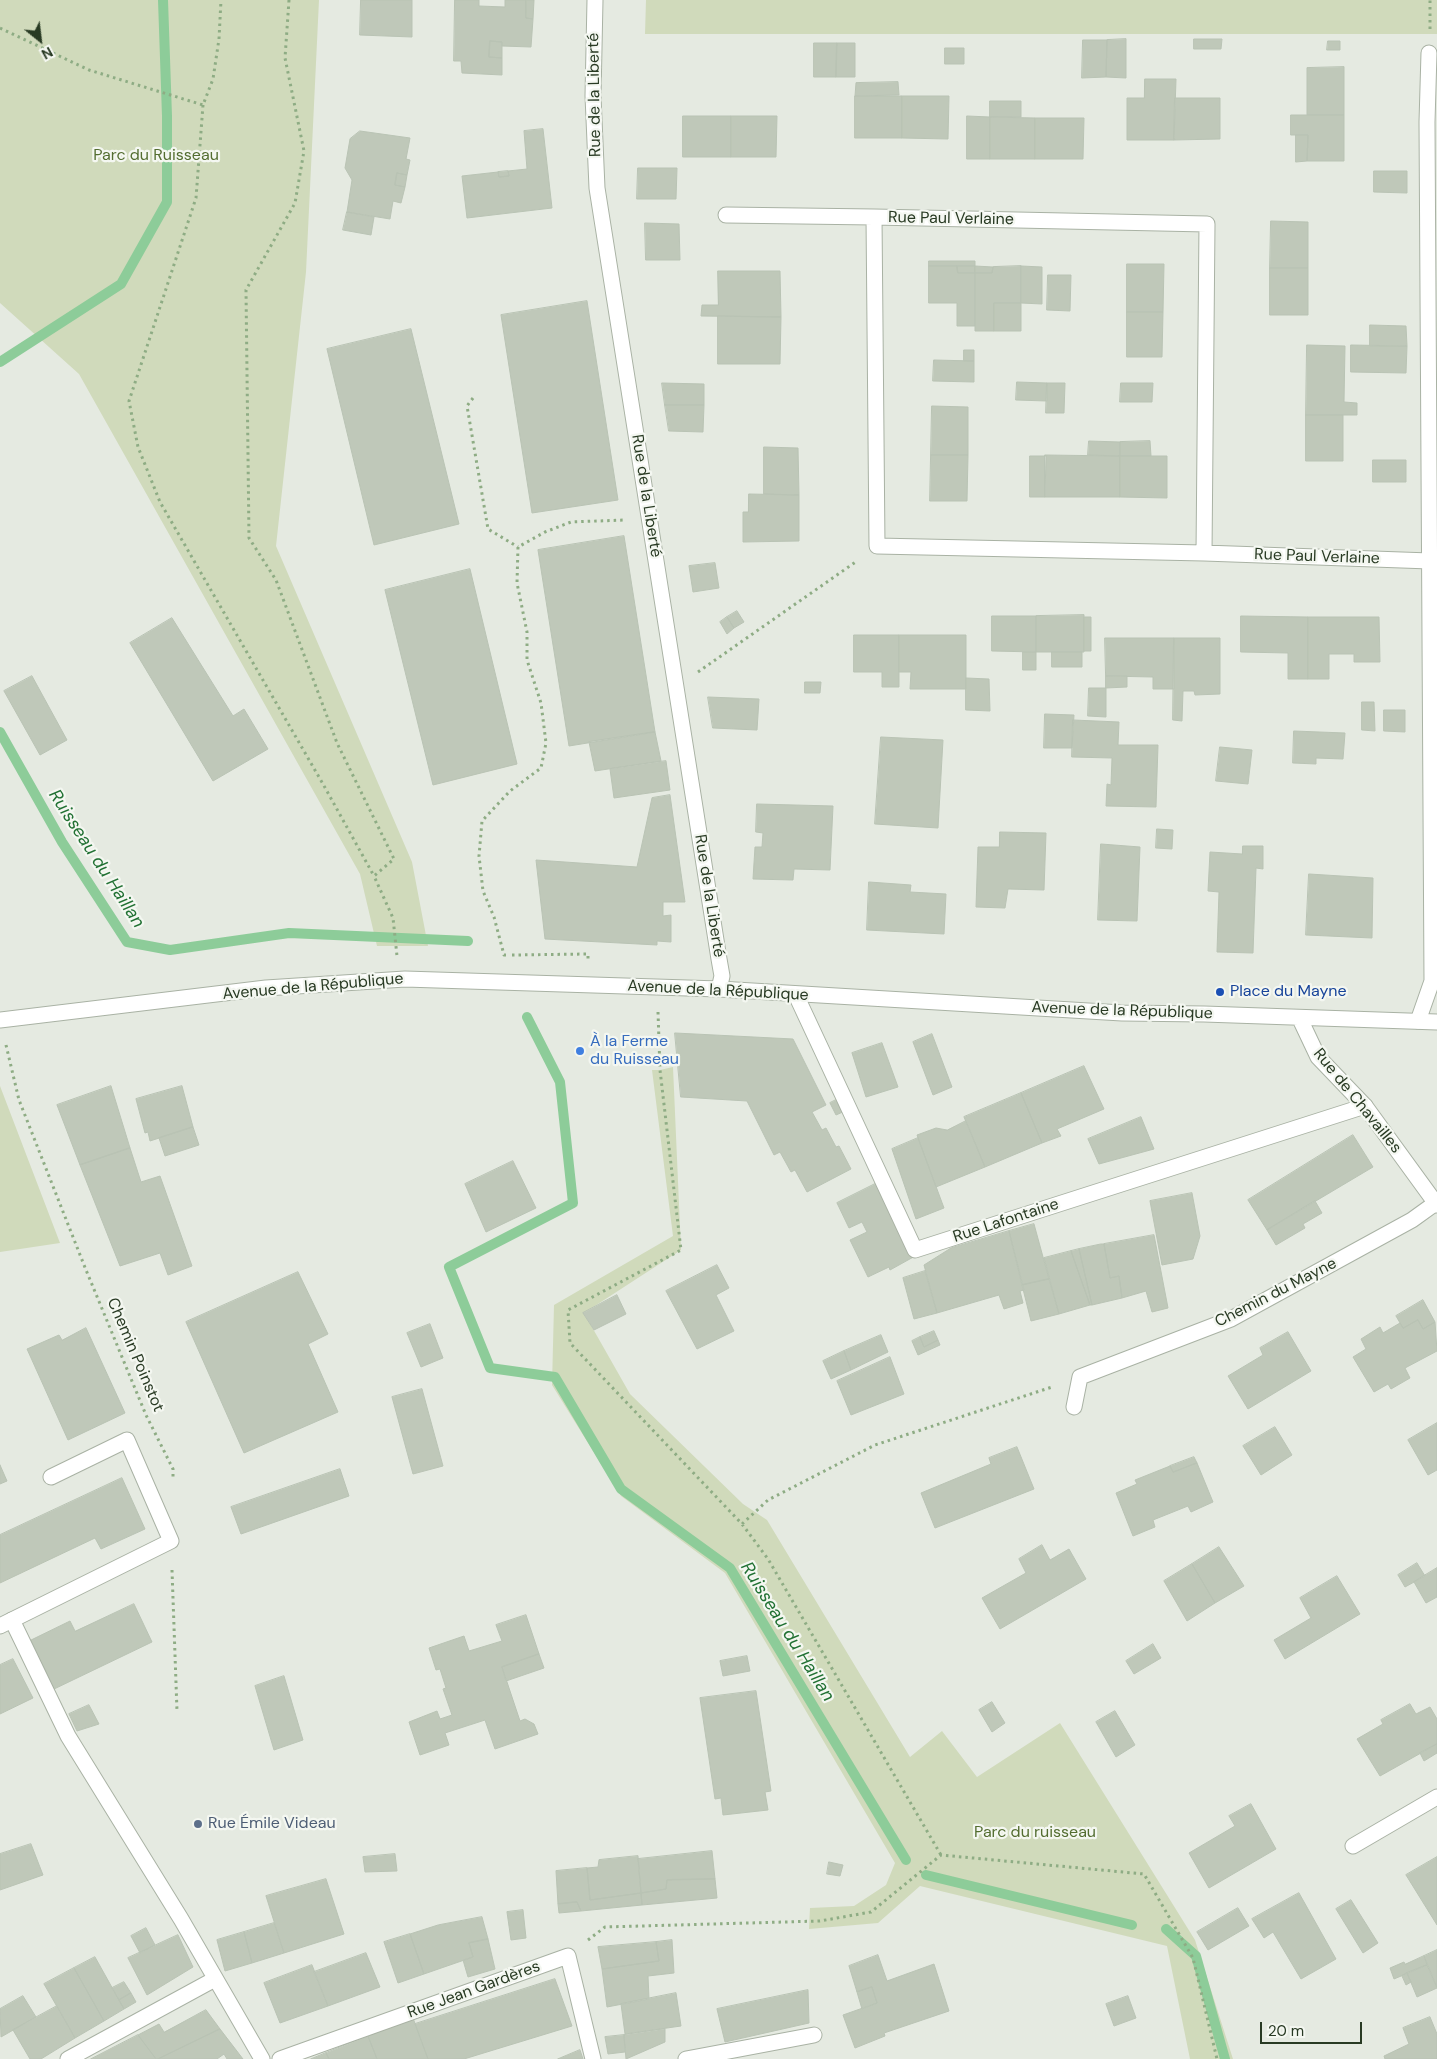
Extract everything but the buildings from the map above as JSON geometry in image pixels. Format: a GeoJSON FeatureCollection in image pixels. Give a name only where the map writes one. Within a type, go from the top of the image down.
{"type":"FeatureCollection","features":[{"type":"Feature","properties":{"kind":"street","name":"Rue de la Liberté"},"geometry":{"type":"LineString","coordinates":[[595,0],[593,96],[597,188],[722,976],[719,989]]}},
{"type":"Feature","properties":{"kind":"street"},"geometry":{"type":"LineString","coordinates":[[1418,1021],[1432,981],[1430,561],[1432,121],[1429,53]]}},
{"type":"Feature","properties":{"kind":"street"},"geometry":{"type":"LineString","coordinates":[[726,215],[874,217]]}},
{"type":"Feature","properties":{"kind":"street","name":"Rue Paul Verlaine"},"geometry":{"type":"LineString","coordinates":[[1204,553],[1206,224],[874,217],[878,546],[1204,553],[1430,561]]}},
{"type":"Feature","properties":{"kind":"street","name":"Avenue de la République"},"geometry":{"type":"LineString","coordinates":[[0,1020],[266,988],[405,979],[719,989],[1122,1013],[1437,1022]]}},
{"type":"Feature","properties":{"kind":"street","name":"Rue Lafontaine"},"geometry":{"type":"LineString","coordinates":[[796,995],[915,1250],[1365,1106]]}},
{"type":"Feature","properties":{"kind":"street","name":"Rue de Chavailles"},"geometry":{"type":"LineString","coordinates":[[1300,1019],[1318,1057],[1365,1106],[1436,1203]]}},
{"type":"Feature","properties":{"kind":"street","name":"Chemin du Mayne"},"geometry":{"type":"LineString","coordinates":[[1080,1377],[1231,1319],[1412,1220],[1436,1203]]}},
{"type":"Feature","properties":{"kind":"street"},"geometry":{"type":"LineString","coordinates":[[1074,1408],[1080,1377]]}},
{"type":"Feature","properties":{"kind":"street"},"geometry":{"type":"LineString","coordinates":[[52,1477],[127,1440],[171,1541],[6,1623],[68,1736],[181,1918],[262,2059]]}},
{"type":"Feature","properties":{"kind":"street"},"geometry":{"type":"LineString","coordinates":[[1353,1846],[1437,1797]]}},
{"type":"Feature","properties":{"kind":"street"},"geometry":{"type":"LineString","coordinates":[[568,1956],[593,2059]]}},
{"type":"Feature","properties":{"kind":"street","name":"Rue Jean Gardères"},"geometry":{"type":"LineString","coordinates":[[280,2059],[568,1956]]}},
{"type":"Feature","properties":{"kind":"street"},"geometry":{"type":"LineString","coordinates":[[68,2059],[215,1979]]}},
{"type":"Feature","properties":{"kind":"street"},"geometry":{"type":"LineString","coordinates":[[686,2059],[814,2035]]}},
{"type":"Feature","properties":{"kind":"path"},"geometry":{"type":"LineString","coordinates":[[221,0],[219,39],[213,79],[203,105],[196,198],[129,401],[138,447],[160,502],[374,876],[393,918],[396,947]]}},
{"type":"Feature","properties":{"kind":"path"},"geometry":{"type":"LineString","coordinates":[[290,0],[286,58],[304,151],[295,203],[246,290],[249,538],[276,580],[337,743],[394,859],[374,876]]}},
{"type":"Feature","properties":{"kind":"path"},"geometry":{"type":"LineString","coordinates":[[0,28],[89,70],[203,105]]}},
{"type":"Feature","properties":{"kind":"path"},"geometry":{"type":"LineString","coordinates":[[473,398],[467,406],[488,529],[518,547]]}},
{"type":"Feature","properties":{"kind":"path"},"geometry":{"type":"LineString","coordinates":[[518,547],[545,532],[571,522],[650,519]]}},
{"type":"Feature","properties":{"kind":"path"},"geometry":{"type":"LineString","coordinates":[[677,688],[878,546]]}},
{"type":"Feature","properties":{"kind":"path"},"geometry":{"type":"LineString","coordinates":[[518,547],[517,582],[527,632],[527,660],[541,703],[546,743],[541,768],[510,791],[482,821],[479,856],[483,891],[494,917],[504,954],[588,954],[583,985]]}},
{"type":"Feature","properties":{"kind":"path"},"geometry":{"type":"LineString","coordinates":[[652,1010],[659,1012],[660,1070],[681,1250],[568,1310],[570,1343],[742,1524],[768,1559],[941,1855]]}},
{"type":"Feature","properties":{"kind":"path","name":"Chemin Poinstot"},"geometry":{"type":"LineString","coordinates":[[0,1020],[19,1100],[146,1415],[173,1469],[172,1487]]}},
{"type":"Feature","properties":{"kind":"path"},"geometry":{"type":"LineString","coordinates":[[742,1524],[768,1500],[875,1445],[1080,1377]]}},
{"type":"Feature","properties":{"kind":"path"},"geometry":{"type":"LineString","coordinates":[[171,1541],[177,1712]]}},
{"type":"Feature","properties":{"kind":"path"},"geometry":{"type":"LineString","coordinates":[[568,1956],[605,1927],[820,1921],[871,1912],[941,1855],[1144,1874],[1193,1958],[1217,2059]]}},
{"type":"Feature","properties":{"kind":"green space","name":"Parc du Ruisseau"},"geometry":{"type":"Polygon","coordinates":[[[0,0],[319,0],[306,272],[276,546],[412,862],[428,946],[377,946],[360,874],[79,374],[0,303],[0,0]]]}},
{"type":"Feature","properties":{"kind":"green space"},"geometry":{"type":"Polygon","coordinates":[[[646,0],[1437,0],[1437,34],[645,34],[646,0]]]}},
{"type":"Feature","properties":{"kind":"green space","name":"Parc du ruisseau"},"geometry":{"type":"Polygon","coordinates":[[[673,1067],[681,1250],[584,1313],[630,1394],[743,1504],[767,1520],[910,1757],[942,1731],[977,1777],[1060,1723],[1195,1940],[1233,2059],[1190,2059],[1167,1946],[920,1886],[878,1923],[809,1929],[810,1908],[854,1906],[886,1885],[895,1863],[725,1573],[621,1496],[552,1385],[554,1305],[673,1236],[652,1070],[673,1067]]]}},
{"type":"Feature","properties":{"kind":"green space"},"geometry":{"type":"Polygon","coordinates":[[[0,1086],[60,1243],[0,1252],[0,1086]]]}},
{"type":"Feature","properties":{"kind":"waterway","name":"Ruisseau du Haillan"},"geometry":{"type":"LineString","coordinates":[[0,362],[121,284],[167,202],[167,116],[163,0]]}},
{"type":"Feature","properties":{"kind":"waterway","name":"Ruisseau du Haillan"},"geometry":{"type":"LineString","coordinates":[[0,732],[62,842],[127,942],[170,950],[289,933],[468,941]]}},
{"type":"Feature","properties":{"kind":"waterway","name":"Ruisseau du Haillan"},"geometry":{"type":"LineString","coordinates":[[527,1017],[560,1082],[573,1203],[449,1267],[490,1368],[555,1377],[621,1489],[730,1568],[906,1860]]}},
{"type":"Feature","properties":{"kind":"waterway","name":"Ruisseau du Haillan"},"geometry":{"type":"LineString","coordinates":[[926,1875],[1132,1925]]}},
{"type":"Feature","properties":{"kind":"waterway","name":"Ruisseau du Haillan"},"geometry":{"type":"LineString","coordinates":[[1166,1929],[1196,1956],[1225,2059]]}},
{"type":"Feature","properties":{"kind":"place","name":"Place du Mayne"},"geometry":{"type":"Point","coordinates":[1220,992]}},
{"type":"Feature","properties":{"kind":"place","name":"À la Ferme du Ruisseau"},"geometry":{"type":"Point","coordinates":[580,1051]}},
{"type":"Feature","properties":{"kind":"place","name":"Rue Émile Videau"},"geometry":{"type":"Point","coordinates":[198,1824]}}]}
